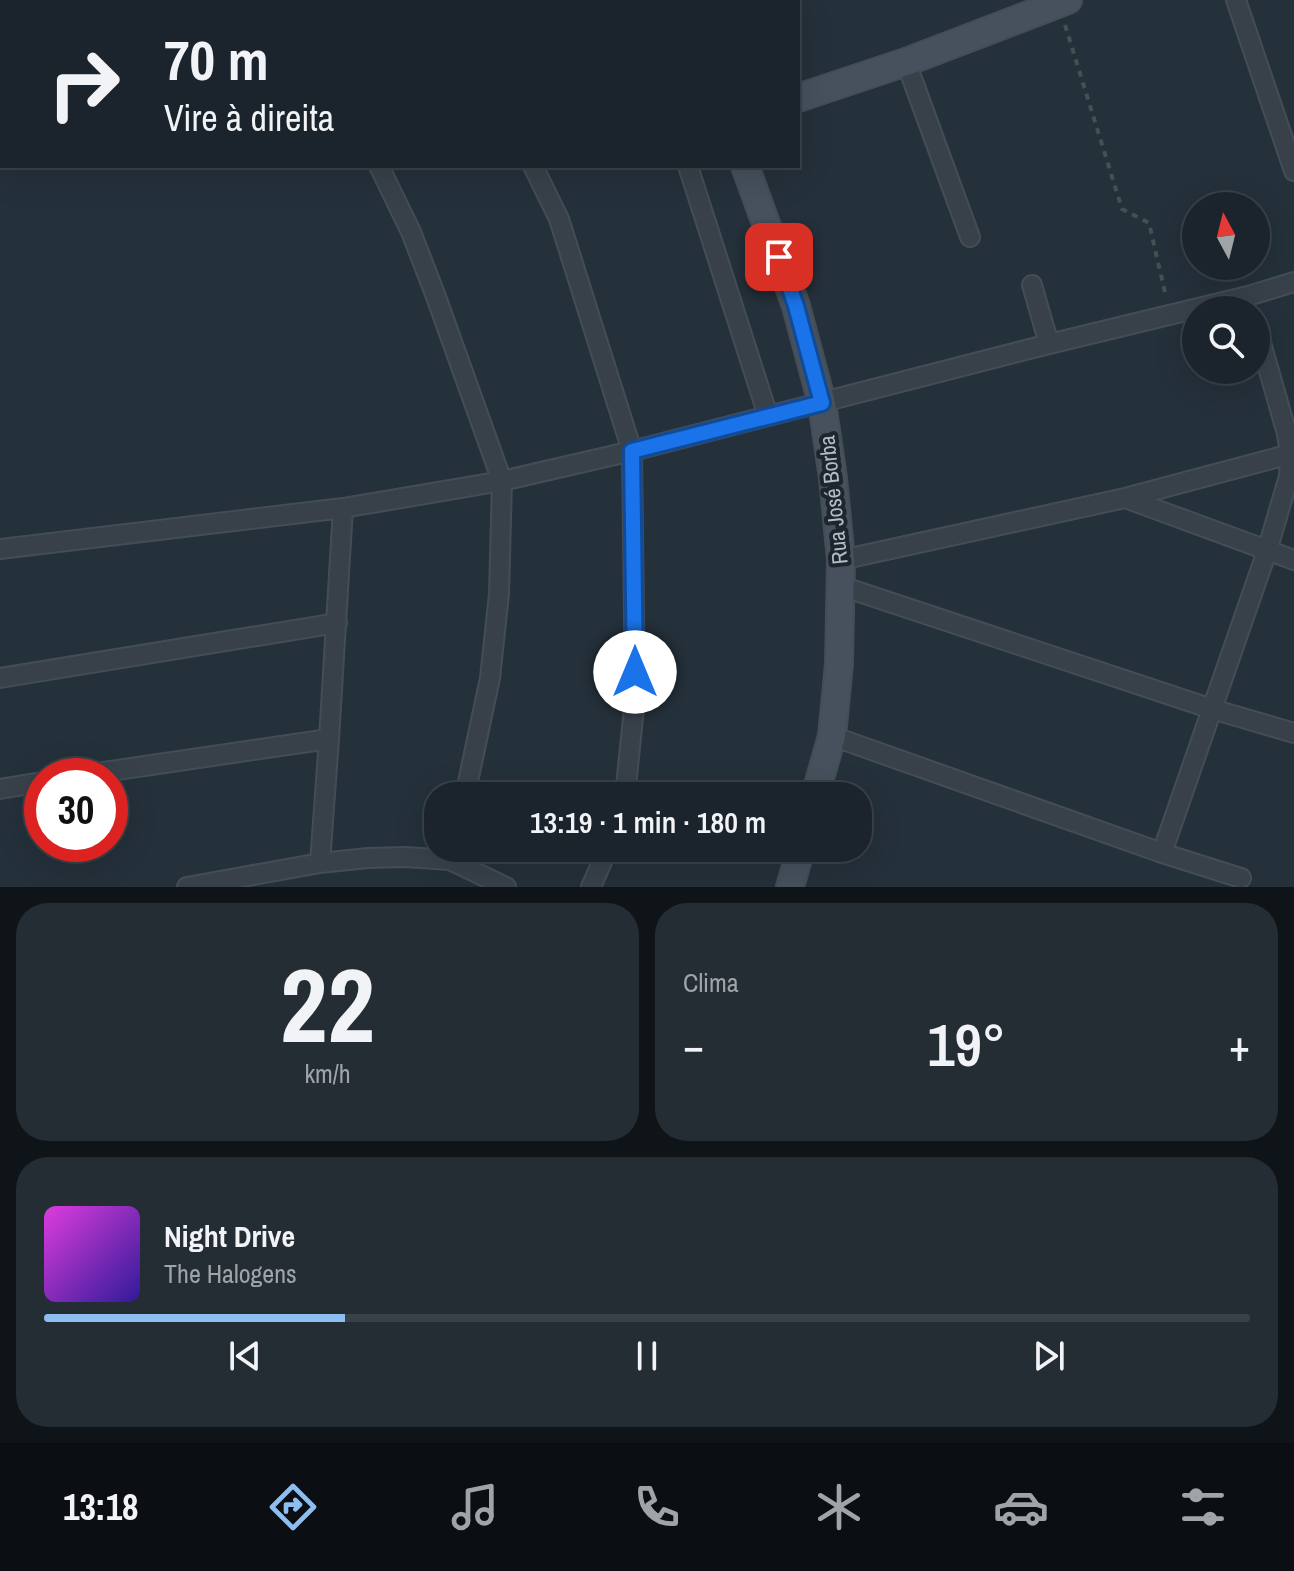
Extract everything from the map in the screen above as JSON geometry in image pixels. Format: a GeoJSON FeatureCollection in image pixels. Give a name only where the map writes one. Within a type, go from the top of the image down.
{"type":"FeatureCollection","features":[{"type":"Feature","properties":{"kind":"main road"},"geometry":{"type":"LineString","coordinates":[[800,97],[906,62],[1063,2]]}},
{"type":"Feature","properties":{"kind":"main road","name":"Rua José Borba"},"geometry":{"type":"LineString","coordinates":[[746,168],[796,306],[822,403],[833,478],[841,573],[839,664],[832,736],[819,782]]}},
{"type":"Feature","properties":{"kind":"main road"},"geometry":{"type":"LineString","coordinates":[[790,887],[797,862]]}},
{"type":"Feature","properties":{"kind":"street"},"geometry":{"type":"LineString","coordinates":[[1236,0],[1294,171]]}},
{"type":"Feature","properties":{"kind":"street"},"geometry":{"type":"LineString","coordinates":[[906,62],[970,237]]}},
{"type":"Feature","properties":{"kind":"street"},"geometry":{"type":"LineString","coordinates":[[380,168],[411,232],[502,481],[499,594],[490,678],[468,782]]}},
{"type":"Feature","properties":{"kind":"street"},"geometry":{"type":"LineString","coordinates":[[534,168],[559,219],[632,451],[635,698],[626,782]]}},
{"type":"Feature","properties":{"kind":"street"},"geometry":{"type":"LineString","coordinates":[[689,168],[768,416]]}},
{"type":"Feature","properties":{"kind":"street"},"geometry":{"type":"LineString","coordinates":[[1265,296],[1294,282]]}},
{"type":"Feature","properties":{"kind":"street"},"geometry":{"type":"LineString","coordinates":[[1032,285],[1049,344]]}},
{"type":"Feature","properties":{"kind":"street"},"geometry":{"type":"LineString","coordinates":[[0,549],[343,508],[502,481],[1182,313]]}},
{"type":"Feature","properties":{"kind":"street"},"geometry":{"type":"LineString","coordinates":[[1162,853],[1267,551],[1289,476],[1292,454],[1270,374]]}},
{"type":"Feature","properties":{"kind":"street"},"geometry":{"type":"LineString","coordinates":[[841,573],[1292,454]]}},
{"type":"Feature","properties":{"kind":"street"},"geometry":{"type":"LineString","coordinates":[[1125,498],[1294,560]]}},
{"type":"Feature","properties":{"kind":"street"},"geometry":{"type":"LineString","coordinates":[[320,863],[343,508]]}},
{"type":"Feature","properties":{"kind":"street"},"geometry":{"type":"LineString","coordinates":[[841,573],[1212,709],[1294,733]]}},
{"type":"Feature","properties":{"kind":"street"},"geometry":{"type":"LineString","coordinates":[[0,678],[337,623]]}},
{"type":"Feature","properties":{"kind":"street"},"geometry":{"type":"LineString","coordinates":[[832,736],[1241,878]]}},
{"type":"Feature","properties":{"kind":"street"},"geometry":{"type":"LineString","coordinates":[[128,768],[329,739]]}},
{"type":"Feature","properties":{"kind":"street"},"geometry":{"type":"LineString","coordinates":[[0,789],[24,785]]}},
{"type":"Feature","properties":{"kind":"street"},"geometry":{"type":"LineString","coordinates":[[187,887],[320,863],[424,855]]}},
{"type":"Feature","properties":{"kind":"street"},"geometry":{"type":"LineString","coordinates":[[464,862],[506,887]]}},
{"type":"Feature","properties":{"kind":"street"},"geometry":{"type":"LineString","coordinates":[[591,887],[602,862]]}},
{"type":"Feature","properties":{"kind":"path"},"geometry":{"type":"LineString","coordinates":[[1063,2],[1122,209],[1149,223],[1170,315]]}},
{"type":"Feature","properties":{"kind":"route"},"geometry":{"type":"LineString","coordinates":[[635,672],[632,451],[822,403],[796,306],[779,257]]}}]}
